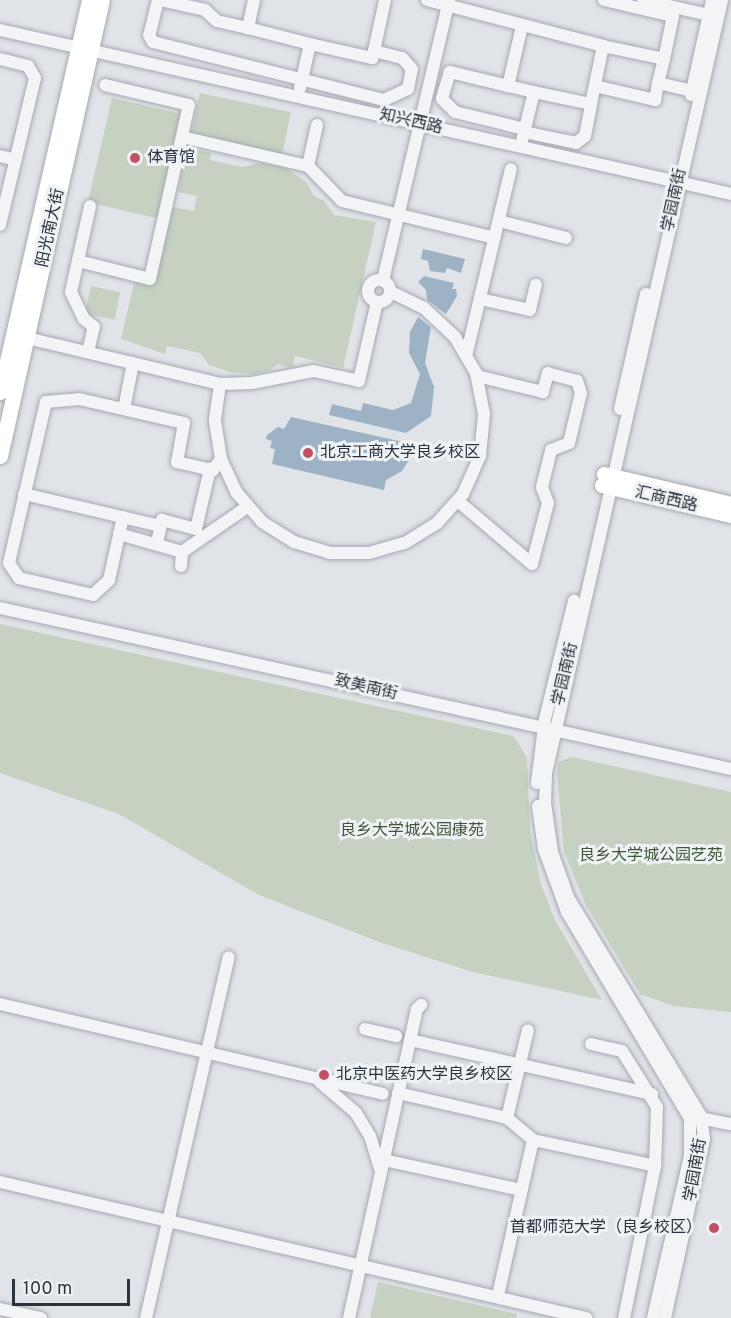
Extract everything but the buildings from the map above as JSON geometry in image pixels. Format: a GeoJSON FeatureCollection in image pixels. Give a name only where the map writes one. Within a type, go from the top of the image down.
{"type":"FeatureCollection","features":[{"type":"Feature","properties":{"kind":"main road","name":"阳光南大街"},"geometry":{"type":"LineString","coordinates":[[84,49],[90,0]]}},
{"type":"Feature","properties":{"kind":"main road","name":"阳光南大街"},"geometry":{"type":"LineString","coordinates":[[0,392],[84,49],[102,0]]}},
{"type":"Feature","properties":{"kind":"main road","name":"阳光南大街"},"geometry":{"type":"LineString","coordinates":[[0,456],[13,335]]}},
{"type":"Feature","properties":{"kind":"main road","name":"汇商西路"},"geometry":{"type":"LineString","coordinates":[[606,480],[731,504]]}},
{"type":"Feature","properties":{"kind":"main road","name":"汇商西路"},"geometry":{"type":"LineString","coordinates":[[606,480],[731,515]]}},
{"type":"Feature","properties":{"kind":"street"},"geometry":{"type":"LineString","coordinates":[[374,51],[402,58],[412,69],[408,89],[396,98],[384,100],[301,85],[153,42],[149,35],[159,0],[205,10],[217,21],[372,58],[385,0]]}},
{"type":"Feature","properties":{"kind":"street"},"geometry":{"type":"LineString","coordinates":[[248,28],[254,0]]}},
{"type":"Feature","properties":{"kind":"street"},"geometry":{"type":"LineString","coordinates":[[430,0],[467,5],[518,22],[522,26],[663,59]]}},
{"type":"Feature","properties":{"kind":"street"},"geometry":{"type":"LineString","coordinates":[[595,86],[655,100],[673,16],[604,0]]}},
{"type":"Feature","properties":{"kind":"street","name":"学园南街"},"geometry":{"type":"LineString","coordinates":[[675,182],[712,0]]}},
{"type":"Feature","properties":{"kind":"street","name":"学园南街"},"geometry":{"type":"LineString","coordinates":[[665,1318],[702,1148],[696,1117],[568,897],[552,852],[545,803],[548,730],[675,182],[722,0]]}},
{"type":"Feature","properties":{"kind":"street"},"geometry":{"type":"LineString","coordinates":[[650,1],[709,15]]}},
{"type":"Feature","properties":{"kind":"street"},"geometry":{"type":"LineString","coordinates":[[220,384],[215,421],[221,459],[247,507],[262,522],[294,542],[312,549],[350,555],[405,543],[437,522],[458,501],[480,456],[484,434],[482,395],[477,376],[441,321],[391,292],[383,280],[448,2]]}},
{"type":"Feature","properties":{"kind":"street"},"geometry":{"type":"LineString","coordinates":[[508,86],[522,26]]}},
{"type":"Feature","properties":{"kind":"street","name":"知兴西路"},"geometry":{"type":"LineString","coordinates":[[0,30],[731,194]]}},
{"type":"Feature","properties":{"kind":"street"},"geometry":{"type":"LineString","coordinates":[[301,85],[310,44]]}},
{"type":"Feature","properties":{"kind":"street"},"geometry":{"type":"LineString","coordinates":[[591,104],[450,72],[442,99],[455,112],[524,134],[576,143],[585,136],[603,46]]}},
{"type":"Feature","properties":{"kind":"street"},"geometry":{"type":"LineString","coordinates":[[0,59],[28,66],[35,78],[1,221]]}},
{"type":"Feature","properties":{"kind":"street"},"geometry":{"type":"LineString","coordinates":[[659,80],[693,87]]}},
{"type":"Feature","properties":{"kind":"street"},"geometry":{"type":"LineString","coordinates":[[78,261],[150,279],[189,105],[105,86]]}},
{"type":"Feature","properties":{"kind":"street"},"geometry":{"type":"LineString","coordinates":[[524,134],[534,92]]}},
{"type":"Feature","properties":{"kind":"street"},"geometry":{"type":"LineString","coordinates":[[308,165],[317,125]]}},
{"type":"Feature","properties":{"kind":"street"},"geometry":{"type":"LineString","coordinates":[[182,137],[308,165],[342,201],[495,238]]}},
{"type":"Feature","properties":{"kind":"street"},"geometry":{"type":"LineString","coordinates":[[0,156],[16,160]]}},
{"type":"Feature","properties":{"kind":"street"},"geometry":{"type":"LineString","coordinates":[[466,356],[511,169]]}},
{"type":"Feature","properties":{"kind":"street"},"geometry":{"type":"LineString","coordinates":[[88,352],[94,327],[84,319],[71,292],[90,206]]}},
{"type":"Feature","properties":{"kind":"street"},"geometry":{"type":"LineString","coordinates":[[499,221],[566,238]]}},
{"type":"Feature","properties":{"kind":"street"},"geometry":{"type":"LineString","coordinates":[[383,280],[372,282],[368,288],[371,299],[377,302],[388,299],[391,292]]}},
{"type":"Feature","properties":{"kind":"street"},"geometry":{"type":"LineString","coordinates":[[480,299],[530,310],[536,285]]}},
{"type":"Feature","properties":{"kind":"street"},"geometry":{"type":"LineString","coordinates":[[13,335],[220,384],[252,383],[314,371],[359,381],[377,302]]}},
{"type":"Feature","properties":{"kind":"street"},"geometry":{"type":"LineString","coordinates":[[124,410],[134,363]]}},
{"type":"Feature","properties":{"kind":"street"},"geometry":{"type":"LineString","coordinates":[[458,501],[532,564],[548,503],[542,487],[551,450],[569,443],[581,393],[577,381],[548,374],[543,392],[477,376]]}},
{"type":"Feature","properties":{"kind":"street"},"geometry":{"type":"LineString","coordinates":[[123,517],[109,580],[93,595],[18,578],[9,562],[46,402],[79,399],[184,423],[177,462],[213,470],[221,459]]}},
{"type":"Feature","properties":{"kind":"street"},"geometry":{"type":"LineString","coordinates":[[157,543],[162,520],[196,529],[210,469]]}},
{"type":"Feature","properties":{"kind":"street"},"geometry":{"type":"LineString","coordinates":[[24,494],[160,526]]}},
{"type":"Feature","properties":{"kind":"street"},"geometry":{"type":"LineString","coordinates":[[182,552],[247,507]]}},
{"type":"Feature","properties":{"kind":"street"},"geometry":{"type":"LineString","coordinates":[[119,534],[182,552]]}},
{"type":"Feature","properties":{"kind":"street"},"geometry":{"type":"LineString","coordinates":[[181,566],[182,552]]}},
{"type":"Feature","properties":{"kind":"street","name":"致美南街"},"geometry":{"type":"LineString","coordinates":[[0,608],[731,769]]}},
{"type":"Feature","properties":{"kind":"street"},"geometry":{"type":"LineString","coordinates":[[146,1318],[229,957]]}},
{"type":"Feature","properties":{"kind":"street"},"geometry":{"type":"LineString","coordinates":[[0,1004],[383,1094]]}},
{"type":"Feature","properties":{"kind":"street"},"geometry":{"type":"LineString","coordinates":[[349,1318],[417,1009],[421,1005]]}},
{"type":"Feature","properties":{"kind":"street"},"geometry":{"type":"LineString","coordinates":[[365,1029],[396,1036]]}},
{"type":"Feature","properties":{"kind":"street"},"geometry":{"type":"LineString","coordinates":[[507,1118],[528,1030]]}},
{"type":"Feature","properties":{"kind":"street"},"geometry":{"type":"LineString","coordinates":[[410,1040],[652,1094]]}},
{"type":"Feature","properties":{"kind":"street"},"geometry":{"type":"LineString","coordinates":[[591,1044],[622,1052],[652,1094],[657,1107],[655,1166],[624,1318]]}},
{"type":"Feature","properties":{"kind":"street"},"geometry":{"type":"LineString","coordinates":[[313,1077],[356,1113],[370,1136],[381,1173]]}},
{"type":"Feature","properties":{"kind":"street"},"geometry":{"type":"LineString","coordinates":[[398,1093],[507,1118],[533,1140],[655,1166]]}},
{"type":"Feature","properties":{"kind":"street"},"geometry":{"type":"LineString","coordinates":[[696,1117],[731,1124]]}},
{"type":"Feature","properties":{"kind":"street","name":"学园南街"},"geometry":{"type":"LineString","coordinates":[[653,1318],[690,1156],[696,1117]]}},
{"type":"Feature","properties":{"kind":"street"},"geometry":{"type":"LineString","coordinates":[[498,1295],[533,1140]]}},
{"type":"Feature","properties":{"kind":"street"},"geometry":{"type":"LineString","coordinates":[[384,1160],[522,1190]]}},
{"type":"Feature","properties":{"kind":"street"},"geometry":{"type":"LineString","coordinates":[[0,1182],[498,1295],[586,1318]]}},
{"type":"Feature","properties":{"kind":"street"},"geometry":{"type":"LineString","coordinates":[[0,1309],[41,1318]]}},
{"type":"Feature","properties":{"kind":"green space"},"geometry":{"type":"Polygon","coordinates":[[[200,93],[291,112],[282,154],[191,135],[200,93]]]}},
{"type":"Feature","properties":{"kind":"green space","name":"体育馆"},"geometry":{"type":"Polygon","coordinates":[[[112,98],[182,114],[158,218],[88,202],[112,98]]]}},
{"type":"Feature","properties":{"kind":"green space"},"geometry":{"type":"Polygon","coordinates":[[[187,148],[211,153],[210,160],[242,167],[261,163],[286,168],[306,182],[314,196],[324,201],[334,215],[376,222],[343,368],[295,356],[292,368],[278,364],[269,371],[252,374],[229,372],[209,365],[200,353],[167,346],[165,354],[121,339],[135,279],[154,284],[173,207],[194,211],[197,196],[178,192],[187,148]]]}},
{"type":"Feature","properties":{"kind":"green space"},"geometry":{"type":"Polygon","coordinates":[[[91,286],[120,292],[115,320],[85,313],[91,286]]]}},
{"type":"Feature","properties":{"kind":"green space","name":"良乡大学城公园·康苑"},"geometry":{"type":"Polygon","coordinates":[[[0,624],[513,736],[527,757],[530,831],[541,884],[555,920],[602,1000],[473,972],[382,943],[259,895],[119,814],[0,773],[0,624]]]}},
{"type":"Feature","properties":{"kind":"green space","name":"良乡大学城公园·艺苑"},"geometry":{"type":"Polygon","coordinates":[[[572,757],[731,792],[731,1012],[674,1006],[640,994],[586,905],[564,852],[557,773],[558,762],[572,757]]]}},
{"type":"Feature","properties":{"kind":"green space"},"geometry":{"type":"Polygon","coordinates":[[[378,1282],[517,1314],[516,1318],[370,1318],[378,1282]]]}},
{"type":"Feature","properties":{"kind":"water"},"geometry":{"type":"Polygon","coordinates":[[[423,249],[465,259],[461,273],[447,268],[445,273],[430,271],[428,261],[421,259],[423,249]]]}},
{"type":"Feature","properties":{"kind":"water"},"geometry":{"type":"Polygon","coordinates":[[[424,276],[454,283],[452,289],[456,289],[457,296],[446,314],[427,300],[426,290],[418,282],[424,276]]]}},
{"type":"Feature","properties":{"kind":"water"},"geometry":{"type":"Polygon","coordinates":[[[418,317],[431,327],[425,363],[434,387],[431,416],[406,433],[329,415],[332,404],[361,411],[363,403],[393,410],[411,403],[420,374],[409,353],[410,332],[418,317]]]}},
{"type":"Feature","properties":{"kind":"water"},"geometry":{"type":"Polygon","coordinates":[[[291,417],[408,443],[409,460],[402,471],[386,480],[384,490],[272,464],[275,449],[270,448],[272,441],[266,439],[267,435],[278,427],[284,429],[291,417]]]}},
{"type":"Feature","properties":{"kind":"place","name":"体育馆"},"geometry":{"type":"Point","coordinates":[135,158]}},
{"type":"Feature","properties":{"kind":"place","name":"北京工商大学良乡校区"},"geometry":{"type":"Point","coordinates":[308,453]}},
{"type":"Feature","properties":{"kind":"place","name":"北京中医药大学良乡校区"},"geometry":{"type":"Point","coordinates":[324,1075]}},
{"type":"Feature","properties":{"kind":"place","name":"首都师范大学（良乡校区）"},"geometry":{"type":"Point","coordinates":[714,1228]}}]}
